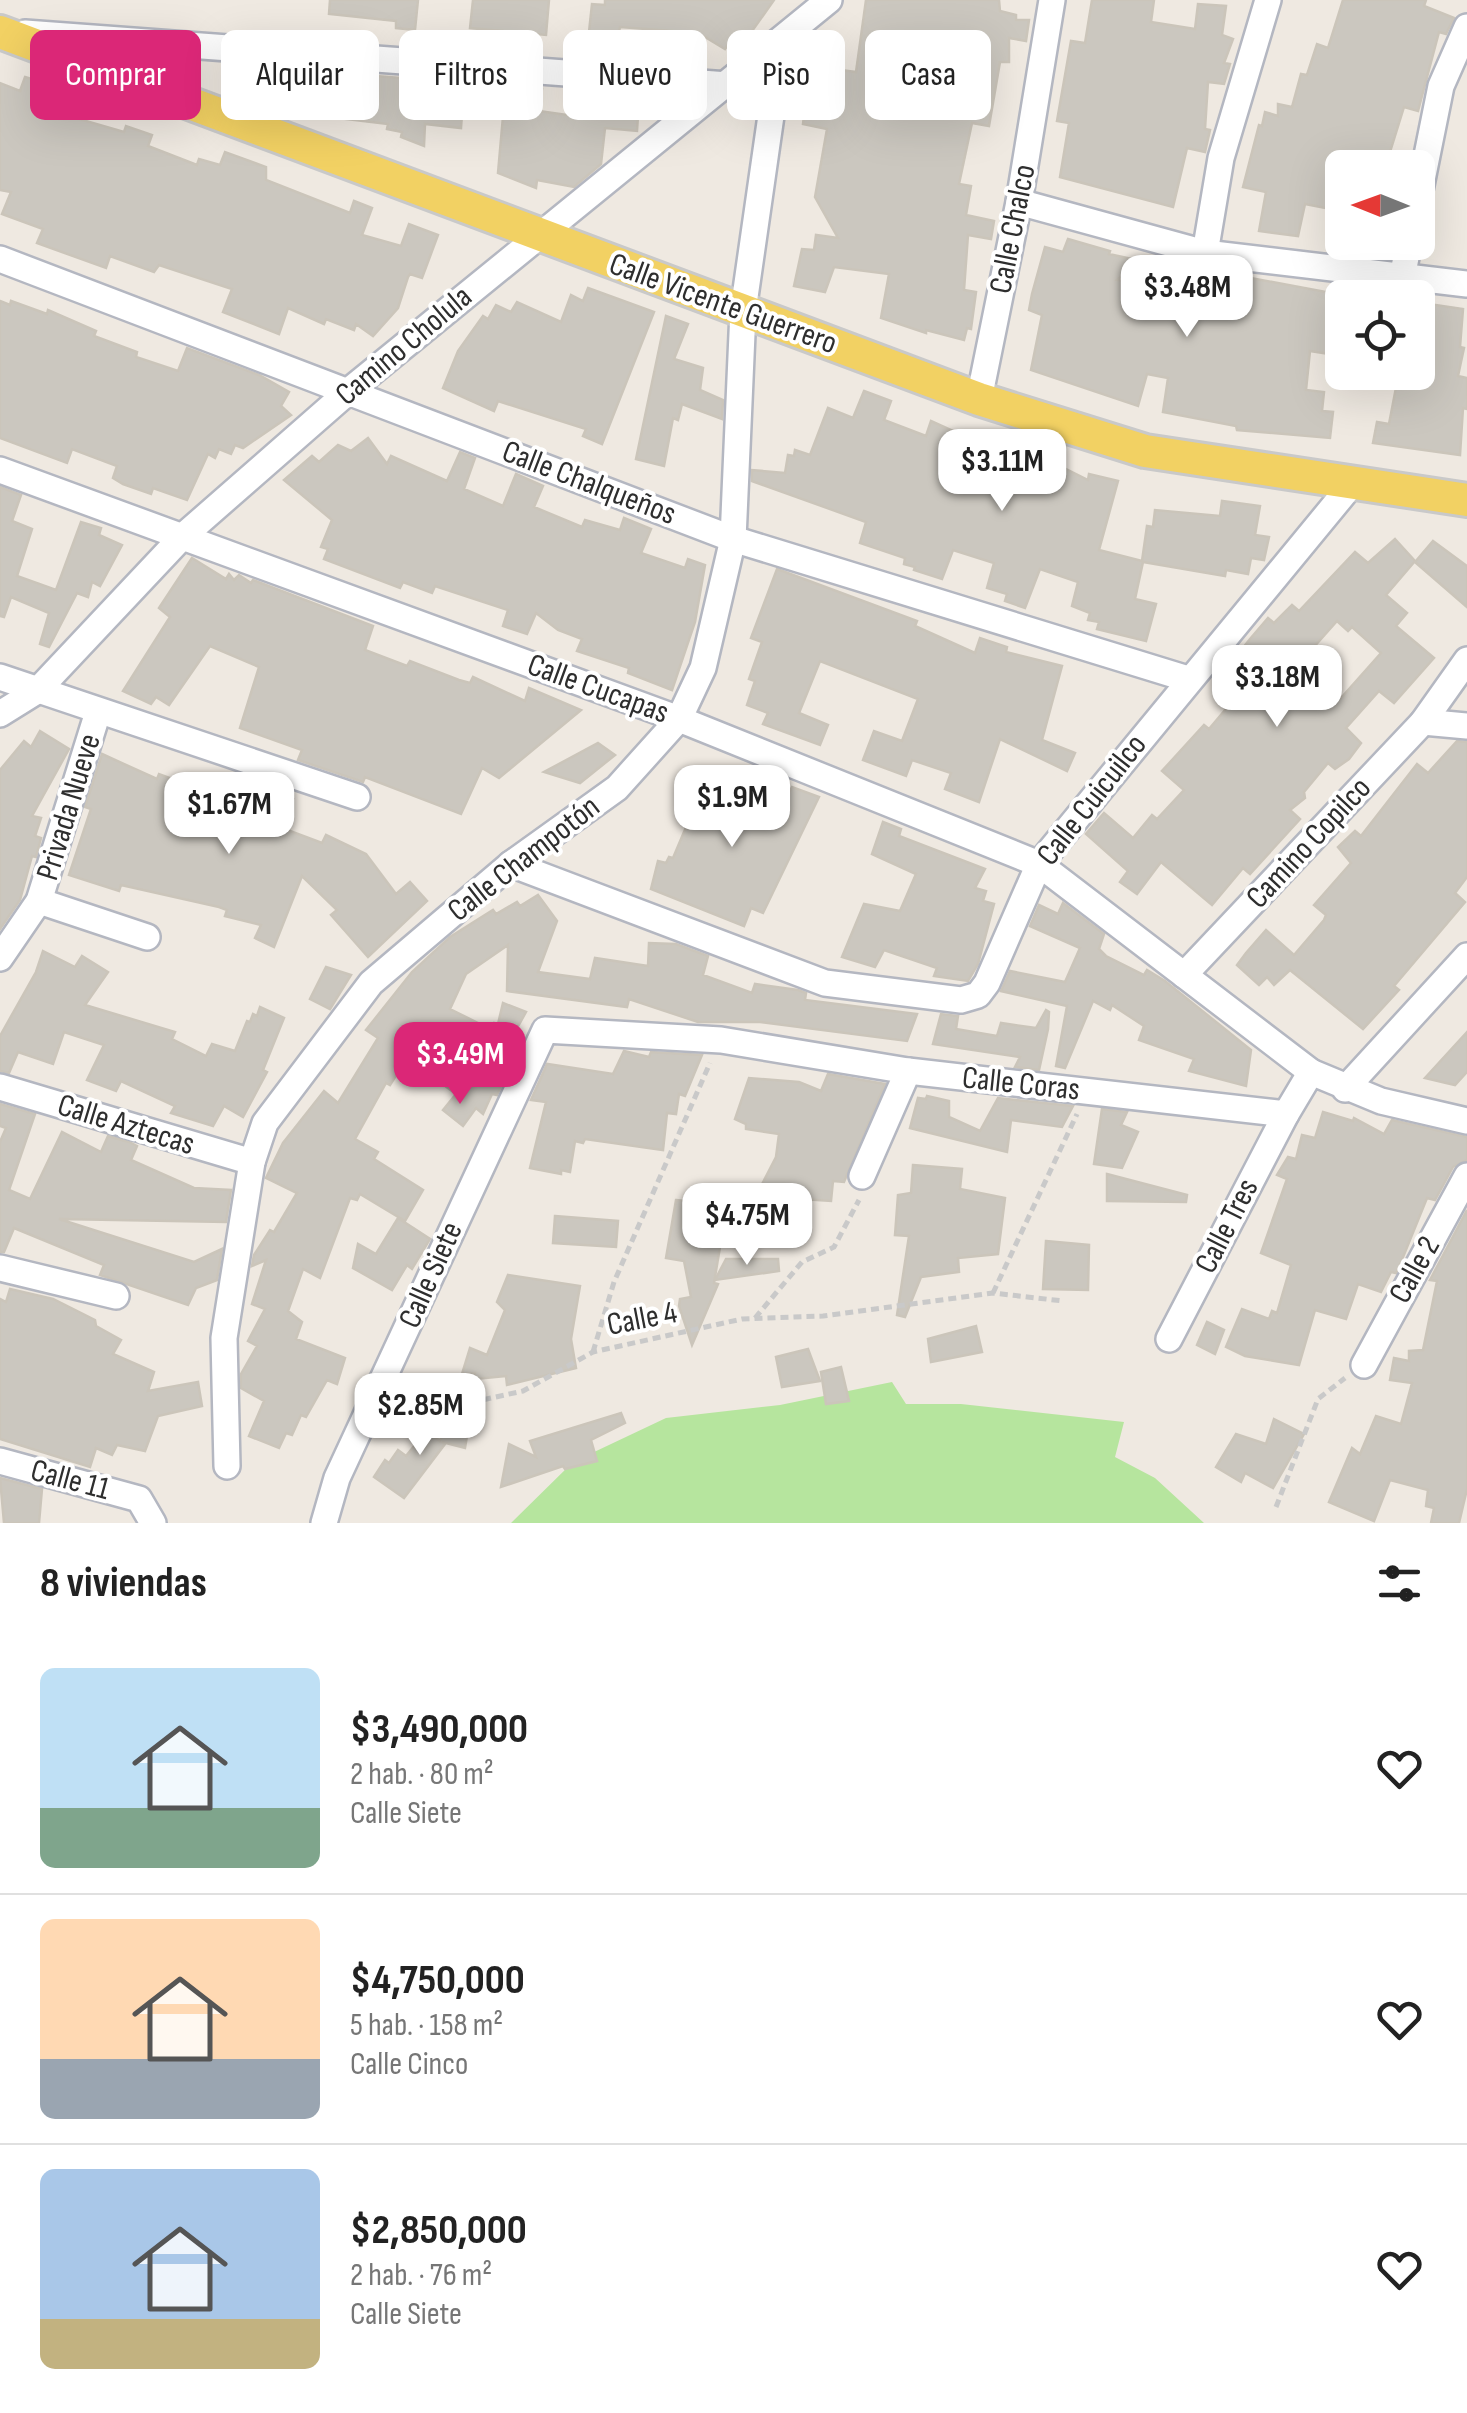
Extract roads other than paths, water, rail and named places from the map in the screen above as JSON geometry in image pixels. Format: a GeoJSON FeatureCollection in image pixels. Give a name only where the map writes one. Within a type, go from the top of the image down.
{"type":"FeatureCollection","features":[{"type":"Feature","properties":{"kind":"main road","name":"Calle Vicente Guerrero"},"geometry":{"type":"LineString","coordinates":[[0,32],[979,398],[1145,452],[1467,500]]}},
{"type":"Feature","properties":{"kind":"street","name":"Camino Cholula"},"geometry":{"type":"LineString","coordinates":[[794,30],[829,0]]}},
{"type":"Feature","properties":{"kind":"street","name":"Calle Chalco"},"geometry":{"type":"LineString","coordinates":[[979,398],[1020,202],[1052,0]]}},
{"type":"Feature","properties":{"kind":"street"},"geometry":{"type":"LineString","coordinates":[[1205,253],[1221,158],[1268,0]]}},
{"type":"Feature","properties":{"kind":"street"},"geometry":{"type":"LineString","coordinates":[[1428,150],[1441,86],[1467,27]]}},
{"type":"Feature","properties":{"kind":"street"},"geometry":{"type":"LineString","coordinates":[[0,32],[727,85]]}},
{"type":"Feature","properties":{"kind":"street","name":"Camino Cholula"},"geometry":{"type":"LineString","coordinates":[[0,714],[37,691],[182,538],[350,390],[727,86]]}},
{"type":"Feature","properties":{"kind":"street","name":"Calle Champotón"},"geometry":{"type":"LineString","coordinates":[[227,1466],[224,1338],[252,1162],[265,1123],[370,983],[511,864],[617,788],[678,718],[703,668],[733,539],[742,311],[770,120]]}},
{"type":"Feature","properties":{"kind":"street"},"geometry":{"type":"LineString","coordinates":[[1020,202],[1205,253],[1467,284]]}},
{"type":"Feature","properties":{"kind":"street","name":"Calle Chalqueños"},"geometry":{"type":"LineString","coordinates":[[0,259],[733,539],[1188,679]]}},
{"type":"Feature","properties":{"kind":"street"},"geometry":{"type":"LineString","coordinates":[[1402,278],[1406,260]]}},
{"type":"Feature","properties":{"kind":"street","name":"Calle Cucapas"},"geometry":{"type":"LineString","coordinates":[[0,470],[678,718],[1039,864],[1310,1072]]}},
{"type":"Feature","properties":{"kind":"street","name":"Calle Cuicuilco"},"geometry":{"type":"LineString","coordinates":[[511,864],[738,954],[825,983],[961,1000],[978,995],[988,982],[1039,864],[1352,484]]}},
{"type":"Feature","properties":{"kind":"street","name":"Camino Copilco"},"geometry":{"type":"LineString","coordinates":[[1184,975],[1423,722],[1467,660]]}},
{"type":"Feature","properties":{"kind":"street"},"geometry":{"type":"LineString","coordinates":[[0,677],[357,797]]}},
{"type":"Feature","properties":{"kind":"street","name":"Privada Nueve"},"geometry":{"type":"LineString","coordinates":[[0,958],[39,901],[98,712]]}},
{"type":"Feature","properties":{"kind":"street"},"geometry":{"type":"LineString","coordinates":[[1423,722],[1467,726]]}},
{"type":"Feature","properties":{"kind":"street"},"geometry":{"type":"LineString","coordinates":[[39,901],[147,937]]}},
{"type":"Feature","properties":{"kind":"street"},"geometry":{"type":"LineString","coordinates":[[1346,1089],[1467,956]]}},
{"type":"Feature","properties":{"kind":"street","name":"Calle Coras"},"geometry":{"type":"LineString","coordinates":[[545,1030],[721,1040],[908,1071],[1286,1114]]}},
{"type":"Feature","properties":{"kind":"street","name":"Calle Siete"},"geometry":{"type":"LineString","coordinates":[[324,1523],[337,1478],[545,1030]]}},
{"type":"Feature","properties":{"kind":"street"},"geometry":{"type":"LineString","coordinates":[[862,1176],[908,1071]]}},
{"type":"Feature","properties":{"kind":"street"},"geometry":{"type":"LineString","coordinates":[[1286,1114],[1310,1072],[1346,1089],[1418,1113],[1467,1121]]}},
{"type":"Feature","properties":{"kind":"street","name":"Calle Aztecas"},"geometry":{"type":"LineString","coordinates":[[0,1087],[252,1162]]}},
{"type":"Feature","properties":{"kind":"street","name":"Calle Tres"},"geometry":{"type":"LineString","coordinates":[[1169,1338],[1286,1114]]}},
{"type":"Feature","properties":{"kind":"street","name":"Calle 2"},"geometry":{"type":"LineString","coordinates":[[1364,1365],[1467,1176]]}},
{"type":"Feature","properties":{"kind":"street"},"geometry":{"type":"LineString","coordinates":[[0,1268],[116,1296]]}},
{"type":"Feature","properties":{"kind":"street","name":"Calle 11"},"geometry":{"type":"LineString","coordinates":[[0,1461],[139,1499],[152,1523]]}}]}
